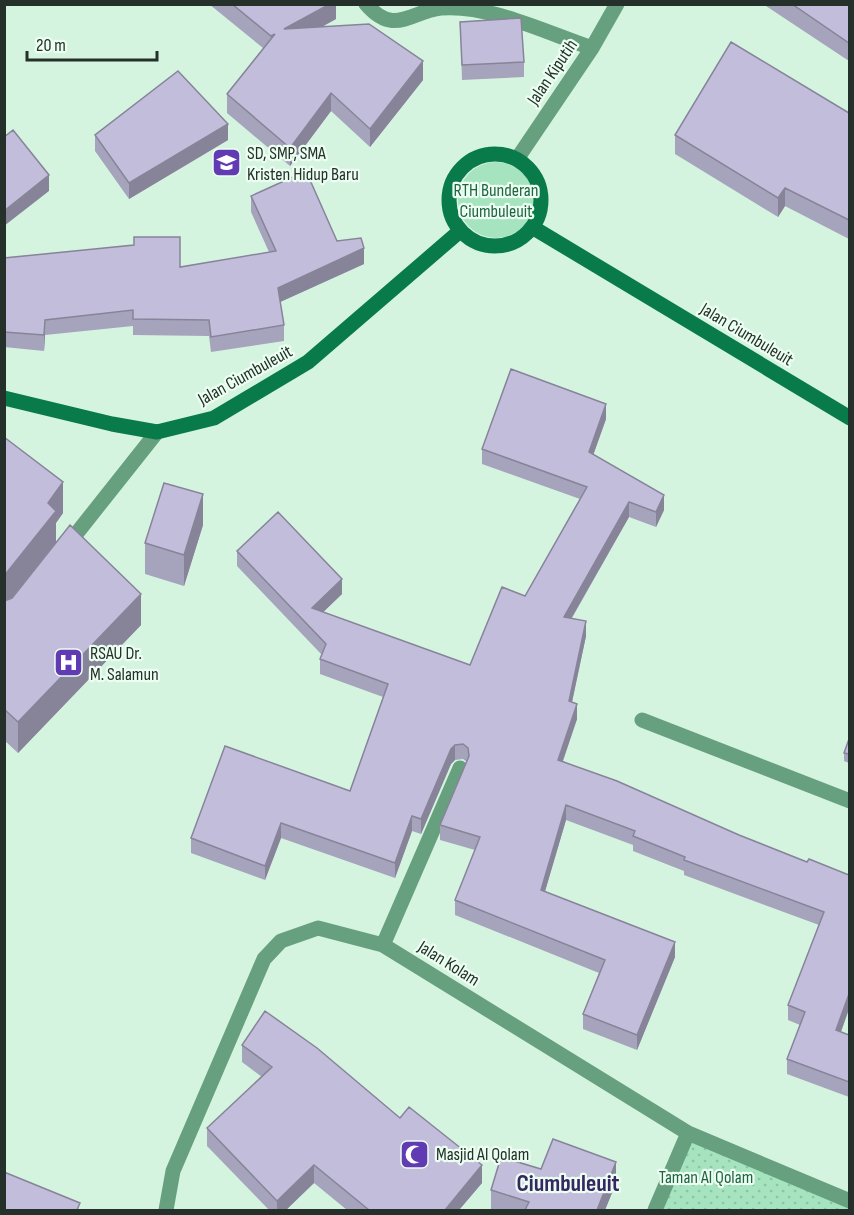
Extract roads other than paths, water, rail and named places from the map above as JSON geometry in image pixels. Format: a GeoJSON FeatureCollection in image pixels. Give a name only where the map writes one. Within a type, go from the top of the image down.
{"type":"FeatureCollection","features":[{"type":"Feature","properties":{"kind":"main road"},"geometry":{"type":"LineString","coordinates":[[500,153],[517,159],[530,169],[538,182],[541,198],[539,213],[532,227],[516,241],[497,246],[470,240],[460,231],[451,215],[449,197],[453,179],[465,164],[481,155],[500,153]]}},
{"type":"Feature","properties":{"kind":"main road","name":"Jalan Ciumbuleuit"},"geometry":{"type":"LineString","coordinates":[[532,227],[849,418]]}},
{"type":"Feature","properties":{"kind":"main road","name":"Jalan Ciumbuleuit"},"geometry":{"type":"LineString","coordinates":[[4,398],[112,424],[158,432],[214,418],[308,362],[460,231]]}},
{"type":"Feature","properties":{"kind":"street"},"geometry":{"type":"LineString","coordinates":[[366,4],[385,19],[401,21],[440,8],[478,9],[592,48]]}},
{"type":"Feature","properties":{"kind":"street","name":"Jalan Kiputih"},"geometry":{"type":"LineString","coordinates":[[517,159],[592,48],[617,4]]}},
{"type":"Feature","properties":{"kind":"street"},"geometry":{"type":"LineString","coordinates":[[54,561],[158,432]]}},
{"type":"Feature","properties":{"kind":"street"},"geometry":{"type":"LineString","coordinates":[[642,720],[849,801]]}},
{"type":"Feature","properties":{"kind":"street"},"geometry":{"type":"LineString","coordinates":[[383,945],[460,768]]}},
{"type":"Feature","properties":{"kind":"street","name":"Jalan Kolam"},"geometry":{"type":"LineString","coordinates":[[166,1210],[173,1171],[264,959],[282,941],[318,928],[383,945],[688,1132],[849,1202]]}},
{"type":"Feature","properties":{"kind":"street"},"geometry":{"type":"LineString","coordinates":[[655,1210],[688,1132]]}},
{"type":"Feature","properties":{"kind":"place","name":"SD, SMP, SMA Kristen Hidup Baru"},"geometry":{"type":"Point","coordinates":[226,163]}},
{"type":"Feature","properties":{"kind":"place","name":"RSAU Dr. M. Salamun"},"geometry":{"type":"Point","coordinates":[69,663]}},
{"type":"Feature","properties":{"kind":"place","name":"Masjid Al Qolam"},"geometry":{"type":"Point","coordinates":[415,1154]}},
{"type":"Feature","properties":{"kind":"district","name":"Ciumbuleuit"},"geometry":{"type":"Point","coordinates":[568,1183]}},
{"type":"Feature","properties":{"kind":"park label","name":"RTH Bunderan Ciumbuleuit"},"geometry":{"type":"Point","coordinates":[496,200]}},
{"type":"Feature","properties":{"kind":"park label","name":"Taman Al Qolam"},"geometry":{"type":"Point","coordinates":[706,1177]}}]}
